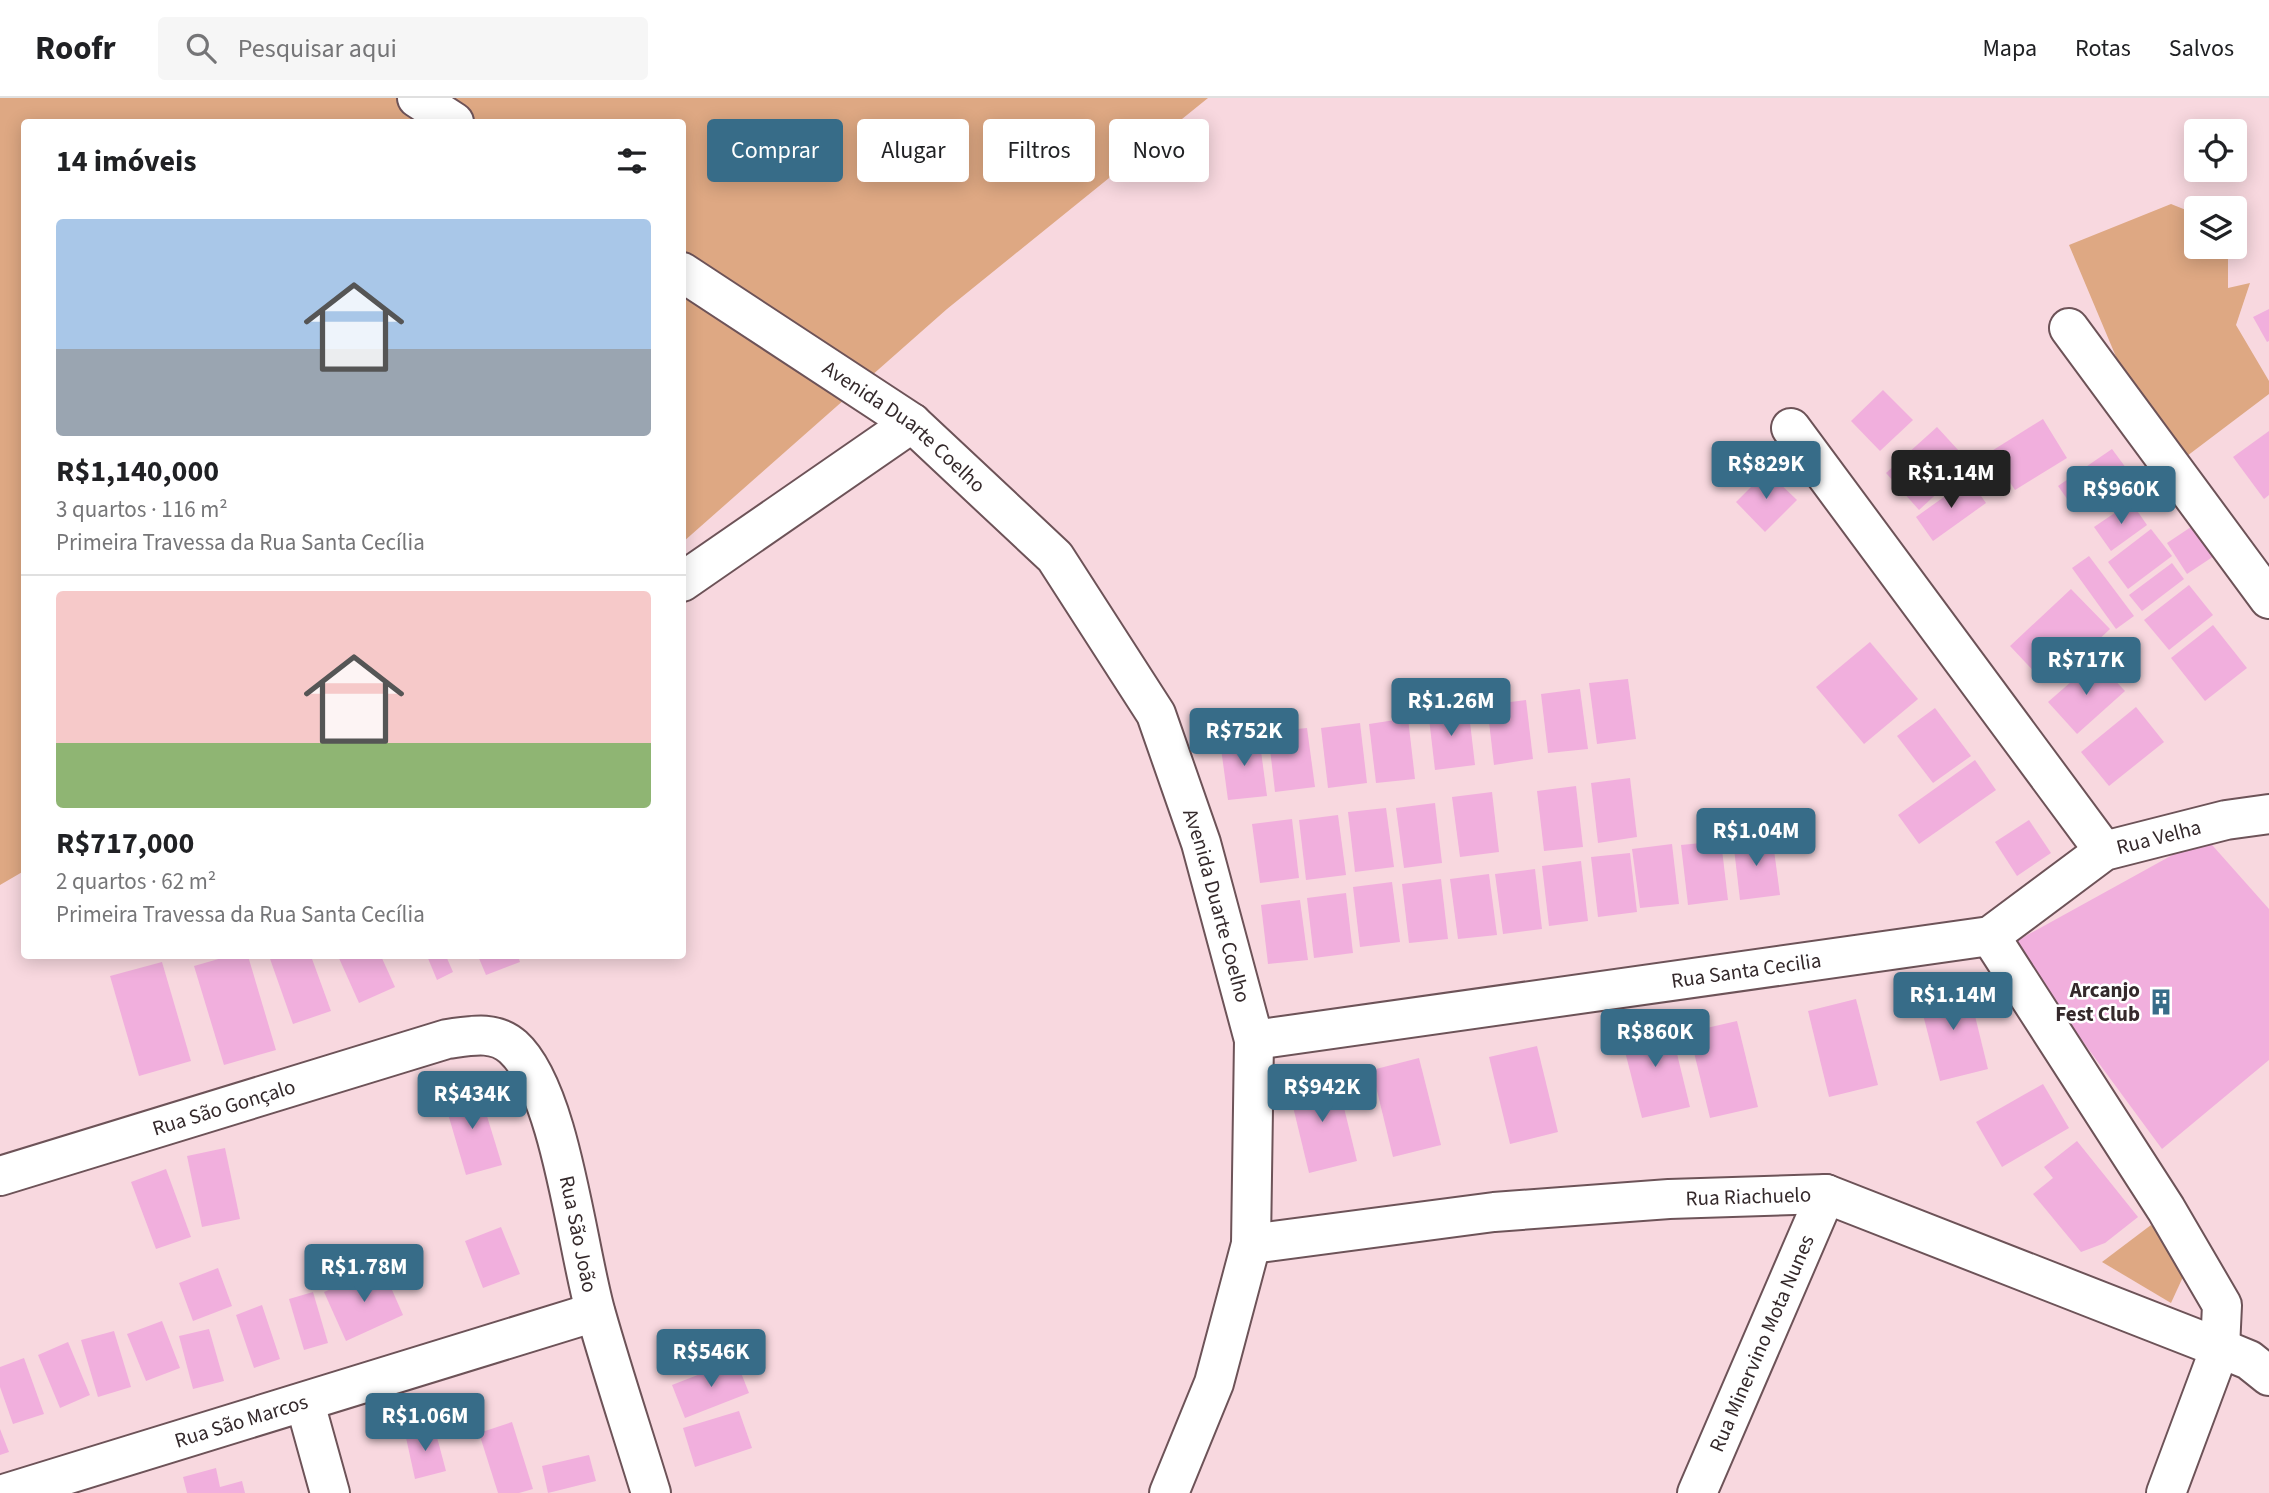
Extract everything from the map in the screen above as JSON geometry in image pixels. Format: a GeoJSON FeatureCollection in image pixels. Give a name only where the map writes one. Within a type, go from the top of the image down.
{"type":"FeatureCollection","features":[{"type":"Feature","properties":{"kind":"street"},"geometry":{"type":"LineString","coordinates":[[417,98],[449,119]]}},
{"type":"Feature","properties":{"kind":"street","name":"Avenida Duarte Coelho"},"geometry":{"type":"LineString","coordinates":[[686,275],[912,423],[1055,557],[1156,715],[1200,843],[1254,1040],[1251,1244],[1214,1383],[1169,1493]]}},
{"type":"Feature","properties":{"kind":"street"},"geometry":{"type":"LineString","coordinates":[[2069,328],[2269,599]]}},
{"type":"Feature","properties":{"kind":"street"},"geometry":{"type":"LineString","coordinates":[[686,579],[912,423]]}},
{"type":"Feature","properties":{"kind":"street"},"geometry":{"type":"LineString","coordinates":[[1791,428],[2104,851]]}},
{"type":"Feature","properties":{"kind":"street","name":"Rua Velha"},"geometry":{"type":"LineString","coordinates":[[1990,936],[2104,851],[2226,820],[2269,814]]}},
{"type":"Feature","properties":{"kind":"street"},"geometry":{"type":"LineString","coordinates":[[1990,936],[2166,1209],[2252,1356],[2166,1493]]}},
{"type":"Feature","properties":{"kind":"street","name":"Rua Santa Cecilia"},"geometry":{"type":"LineString","coordinates":[[1254,1040],[1990,936]]}},
{"type":"Feature","properties":{"kind":"street","name":"Rua São João"},"geometry":{"type":"LineString","coordinates":[[447,1039],[483,1034],[512,1046],[535,1074],[555,1135],[595,1312],[651,1493]]}},
{"type":"Feature","properties":{"kind":"street","name":"Rua São Gonçalo"},"geometry":{"type":"LineString","coordinates":[[0,1176],[447,1039]]}},
{"type":"Feature","properties":{"kind":"street","name":"Rua Riachuelo"},"geometry":{"type":"LineString","coordinates":[[1251,1244],[1494,1212],[1669,1199],[1826,1194],[2252,1356]]}},
{"type":"Feature","properties":{"kind":"street","name":"Rua Minervino Mota Nunes"},"geometry":{"type":"LineString","coordinates":[[1697,1493],[1826,1194]]}},
{"type":"Feature","properties":{"kind":"street","name":"Rua São Marcos"},"geometry":{"type":"LineString","coordinates":[[6,1493],[595,1312]]}},
{"type":"Feature","properties":{"kind":"street"},"geometry":{"type":"LineString","coordinates":[[305,1403],[330,1493]]}},
{"type":"Feature","properties":{"kind":"shaded area"},"geometry":{"type":"Polygon","coordinates":[[[0,98],[1208,98],[1182,119],[1109,119],[1109,178],[947,309],[686,539],[686,119],[21,119],[21,873],[0,885],[0,98]]]}},
{"type":"Feature","properties":{"kind":"shaded area"},"geometry":{"type":"Polygon","coordinates":[[[2171,204],[2184,209],[2184,259],[2228,259],[2228,288],[2250,283],[2236,325],[2269,381],[2269,394],[2183,459],[2130,390],[2069,245],[2171,204]]]}},
{"type":"Feature","properties":{"kind":"shaded area"},"geometry":{"type":"Polygon","coordinates":[[[2151,1225],[2188,1266],[2171,1303],[2102,1262],[2151,1225]]]}},
{"type":"Feature","properties":{"kind":"building"},"geometry":{"type":"Polygon","coordinates":[[[2269,309],[2269,341],[2267,342],[2253,317],[2269,309]]]}},
{"type":"Feature","properties":{"kind":"building"},"geometry":{"type":"Polygon","coordinates":[[[1883,390],[1913,420],[1880,451],[1851,421],[1883,390]]]}},
{"type":"Feature","properties":{"kind":"building"},"geometry":{"type":"Polygon","coordinates":[[[2043,419],[2067,458],[2015,490],[1990,452],[2043,419]]]}},
{"type":"Feature","properties":{"kind":"building"},"geometry":{"type":"Polygon","coordinates":[[[1937,427],[1970,463],[1919,510],[1886,473],[1937,427]]]}},
{"type":"Feature","properties":{"kind":"building"},"geometry":{"type":"Polygon","coordinates":[[[2269,431],[2269,495],[2264,499],[2233,457],[2269,431]]]}},
{"type":"Feature","properties":{"kind":"building"},"geometry":{"type":"Polygon","coordinates":[[[2112,449],[2129,472],[2075,510],[2058,486],[2112,449]]]}},
{"type":"Feature","properties":{"kind":"building"},"geometry":{"type":"Polygon","coordinates":[[[1767,471],[1797,500],[1765,532],[1736,502],[1767,471]]]}},
{"type":"Feature","properties":{"kind":"building"},"geometry":{"type":"Polygon","coordinates":[[[1969,479],[1986,503],[1933,541],[1916,517],[1969,479]]]}},
{"type":"Feature","properties":{"kind":"building"},"geometry":{"type":"Polygon","coordinates":[[[2131,502],[2147,525],[2111,551],[2094,527],[2131,502]]]}},
{"type":"Feature","properties":{"kind":"building"},"geometry":{"type":"Polygon","coordinates":[[[2197,523],[2217,554],[2187,574],[2167,543],[2197,523]]]}},
{"type":"Feature","properties":{"kind":"building"},"geometry":{"type":"Polygon","coordinates":[[[2151,529],[2172,556],[2128,589],[2108,562],[2151,529]]]}},
{"type":"Feature","properties":{"kind":"building"},"geometry":{"type":"Polygon","coordinates":[[[2089,556],[2134,616],[2116,629],[2072,568],[2089,556]]]}},
{"type":"Feature","properties":{"kind":"building"},"geometry":{"type":"Polygon","coordinates":[[[2172,563],[2184,579],[2142,611],[2129,595],[2172,563]]]}},
{"type":"Feature","properties":{"kind":"building"},"geometry":{"type":"Polygon","coordinates":[[[2189,585],[2213,615],[2169,650],[2144,620],[2189,585]]]}},
{"type":"Feature","properties":{"kind":"building"},"geometry":{"type":"Polygon","coordinates":[[[2071,589],[2110,629],[2075,662],[2067,654],[2041,679],[2010,646],[2071,589]]]}},
{"type":"Feature","properties":{"kind":"building"},"geometry":{"type":"Polygon","coordinates":[[[2213,625],[2247,668],[2205,701],[2171,658],[2213,625]]]}},
{"type":"Feature","properties":{"kind":"building"},"geometry":{"type":"Polygon","coordinates":[[[1870,642],[1918,699],[1864,744],[1816,687],[1870,642]]]}},
{"type":"Feature","properties":{"kind":"building"},"geometry":{"type":"Polygon","coordinates":[[[2096,660],[2125,691],[2077,734],[2048,702],[2096,660]]]}},
{"type":"Feature","properties":{"kind":"building"},"geometry":{"type":"Polygon","coordinates":[[[1628,679],[1636,739],[1597,744],[1589,683],[1628,679]]]}},
{"type":"Feature","properties":{"kind":"building"},"geometry":{"type":"Polygon","coordinates":[[[1580,689],[1588,749],[1548,753],[1541,694],[1580,689]]]}},
{"type":"Feature","properties":{"kind":"building"},"geometry":{"type":"Polygon","coordinates":[[[1526,700],[1533,759],[1494,765],[1487,705],[1526,700]]]}},
{"type":"Feature","properties":{"kind":"building"},"geometry":{"type":"Polygon","coordinates":[[[1468,705],[1475,765],[1435,770],[1428,710],[1468,705]]]}},
{"type":"Feature","properties":{"kind":"building"},"geometry":{"type":"Polygon","coordinates":[[[2136,707],[2164,742],[2109,786],[2081,752],[2136,707]]]}},
{"type":"Feature","properties":{"kind":"building"},"geometry":{"type":"Polygon","coordinates":[[[1935,708],[1971,756],[1933,783],[1897,736],[1935,708]]]}},
{"type":"Feature","properties":{"kind":"building"},"geometry":{"type":"Polygon","coordinates":[[[1408,718],[1415,779],[1376,783],[1369,724],[1408,718]]]}},
{"type":"Feature","properties":{"kind":"building"},"geometry":{"type":"Polygon","coordinates":[[[1360,723],[1367,783],[1328,788],[1321,728],[1360,723]]]}},
{"type":"Feature","properties":{"kind":"building"},"geometry":{"type":"Polygon","coordinates":[[[1307,728],[1315,787],[1275,792],[1268,732],[1307,728]]]}},
{"type":"Feature","properties":{"kind":"building"},"geometry":{"type":"Polygon","coordinates":[[[1259,736],[1267,796],[1228,800],[1220,741],[1259,736]]]}},
{"type":"Feature","properties":{"kind":"building"},"geometry":{"type":"Polygon","coordinates":[[[1975,760],[1996,790],[1919,844],[1898,815],[1975,760]]]}},
{"type":"Feature","properties":{"kind":"building"},"geometry":{"type":"Polygon","coordinates":[[[1630,778],[1637,837],[1598,843],[1591,783],[1630,778]]]}},
{"type":"Feature","properties":{"kind":"building"},"geometry":{"type":"Polygon","coordinates":[[[1576,786],[1583,847],[1544,851],[1537,791],[1576,786]]]}},
{"type":"Feature","properties":{"kind":"building"},"geometry":{"type":"Polygon","coordinates":[[[1492,792],[1499,852],[1460,857],[1452,797],[1492,792]]]}},
{"type":"Feature","properties":{"kind":"building"},"geometry":{"type":"Polygon","coordinates":[[[1435,803],[1442,863],[1404,868],[1396,808],[1435,803]]]}},
{"type":"Feature","properties":{"kind":"building"},"geometry":{"type":"Polygon","coordinates":[[[1386,808],[1394,867],[1355,872],[1348,812],[1386,808]]]}},
{"type":"Feature","properties":{"kind":"building"},"geometry":{"type":"Polygon","coordinates":[[[1338,815],[1346,875],[1306,880],[1299,820],[1338,815]]]}},
{"type":"Feature","properties":{"kind":"building"},"geometry":{"type":"Polygon","coordinates":[[[1292,819],[1299,878],[1260,883],[1252,824],[1292,819]]]}},
{"type":"Feature","properties":{"kind":"building"},"geometry":{"type":"Polygon","coordinates":[[[2029,820],[2051,853],[2017,876],[1995,842],[2029,820]]]}},
{"type":"Feature","properties":{"kind":"building"},"geometry":{"type":"Polygon","coordinates":[[[1772,835],[1780,895],[1740,900],[1733,840],[1772,835]]]}},
{"type":"Feature","properties":{"kind":"building","name":"Arcanjo Fest Club"},"geometry":{"type":"Polygon","coordinates":[[[2205,837],[2269,909],[2269,1060],[2162,1149],[2011,944],[2205,837]]]}},
{"type":"Feature","properties":{"kind":"building"},"geometry":{"type":"Polygon","coordinates":[[[1721,841],[1728,900],[1688,905],[1681,845],[1721,841]]]}},
{"type":"Feature","properties":{"kind":"building"},"geometry":{"type":"Polygon","coordinates":[[[1672,844],[1679,904],[1640,908],[1632,849],[1672,844]]]}},
{"type":"Feature","properties":{"kind":"building"},"geometry":{"type":"Polygon","coordinates":[[[1630,853],[1637,912],[1598,917],[1591,857],[1630,853]]]}},
{"type":"Feature","properties":{"kind":"building"},"geometry":{"type":"Polygon","coordinates":[[[1581,861],[1588,921],[1549,926],[1542,866],[1581,861]]]}},
{"type":"Feature","properties":{"kind":"building"},"geometry":{"type":"Polygon","coordinates":[[[1535,869],[1542,929],[1503,934],[1495,874],[1535,869]]]}},
{"type":"Feature","properties":{"kind":"building"},"geometry":{"type":"Polygon","coordinates":[[[1489,874],[1497,935],[1458,939],[1450,879],[1489,874]]]}},
{"type":"Feature","properties":{"kind":"building"},"geometry":{"type":"Polygon","coordinates":[[[1441,879],[1448,939],[1409,943],[1402,884],[1441,879]]]}},
{"type":"Feature","properties":{"kind":"building"},"geometry":{"type":"Polygon","coordinates":[[[1392,882],[1400,942],[1360,947],[1353,887],[1392,882]]]}},
{"type":"Feature","properties":{"kind":"building"},"geometry":{"type":"Polygon","coordinates":[[[1346,893],[1353,953],[1314,958],[1307,898],[1346,893]]]}},
{"type":"Feature","properties":{"kind":"building"},"geometry":{"type":"Polygon","coordinates":[[[1300,900],[1308,960],[1268,964],[1261,905],[1300,900]]]}},
{"type":"Feature","properties":{"kind":"building"},"geometry":{"type":"Polygon","coordinates":[[[218,959],[249,959],[276,1050],[224,1065],[194,966],[218,959]]]}},
{"type":"Feature","properties":{"kind":"building"},"geometry":{"type":"Polygon","coordinates":[[[270,959],[312,959],[331,1011],[293,1024],[270,959]]]}},
{"type":"Feature","properties":{"kind":"building"},"geometry":{"type":"Polygon","coordinates":[[[339,959],[382,959],[395,987],[359,1003],[339,959]]]}},
{"type":"Feature","properties":{"kind":"building"},"geometry":{"type":"Polygon","coordinates":[[[428,959],[447,959],[453,972],[437,980],[428,959]]]}},
{"type":"Feature","properties":{"kind":"building"},"geometry":{"type":"Polygon","coordinates":[[[479,959],[519,959],[520,962],[486,975],[479,959]]]}},
{"type":"Feature","properties":{"kind":"building"},"geometry":{"type":"Polygon","coordinates":[[[162,962],[191,1061],[139,1076],[110,976],[162,962]]]}},
{"type":"Feature","properties":{"kind":"building"},"geometry":{"type":"Polygon","coordinates":[[[1967,983],[1988,1069],[1940,1081],[1918,995],[1967,983]]]}},
{"type":"Feature","properties":{"kind":"building"},"geometry":{"type":"Polygon","coordinates":[[[1856,999],[1878,1085],[1829,1097],[1808,1011],[1856,999]]]}},
{"type":"Feature","properties":{"kind":"building"},"geometry":{"type":"Polygon","coordinates":[[[1669,1021],[1690,1107],[1642,1118],[1620,1032],[1669,1021]]]}},
{"type":"Feature","properties":{"kind":"building"},"geometry":{"type":"Polygon","coordinates":[[[1737,1021],[1758,1107],[1710,1118],[1689,1032],[1737,1021]]]}},
{"type":"Feature","properties":{"kind":"building"},"geometry":{"type":"Polygon","coordinates":[[[1537,1046],[1558,1132],[1510,1144],[1489,1057],[1537,1046]]]}},
{"type":"Feature","properties":{"kind":"building"},"geometry":{"type":"Polygon","coordinates":[[[1419,1058],[1441,1145],[1393,1157],[1372,1070],[1419,1058]]]}},
{"type":"Feature","properties":{"kind":"building"},"geometry":{"type":"Polygon","coordinates":[[[1336,1075],[1357,1161],[1309,1173],[1288,1086],[1336,1075]]]}},
{"type":"Feature","properties":{"kind":"building"},"geometry":{"type":"Polygon","coordinates":[[[2043,1084],[2069,1128],[2002,1167],[1976,1122],[2043,1084]]]}},
{"type":"Feature","properties":{"kind":"building"},"geometry":{"type":"Polygon","coordinates":[[[478,1087],[502,1165],[466,1175],[443,1097],[478,1087]]]}},
{"type":"Feature","properties":{"kind":"building"},"geometry":{"type":"Polygon","coordinates":[[[2077,1141],[2138,1217],[2105,1243],[2081,1252],[2033,1194],[2053,1178],[2044,1167],[2077,1141]]]}},
{"type":"Feature","properties":{"kind":"building"},"geometry":{"type":"Polygon","coordinates":[[[225,1148],[240,1219],[202,1227],[187,1156],[225,1148]]]}},
{"type":"Feature","properties":{"kind":"building"},"geometry":{"type":"Polygon","coordinates":[[[166,1169],[191,1237],[156,1249],[131,1182],[166,1169]]]}},
{"type":"Feature","properties":{"kind":"building"},"geometry":{"type":"Polygon","coordinates":[[[501,1227],[520,1274],[483,1288],[465,1241],[501,1227]]]}},
{"type":"Feature","properties":{"kind":"building"},"geometry":{"type":"Polygon","coordinates":[[[382,1267],[403,1315],[346,1341],[324,1292],[382,1267]]]}},
{"type":"Feature","properties":{"kind":"building"},"geometry":{"type":"Polygon","coordinates":[[[218,1268],[232,1306],[193,1321],[179,1283],[218,1268]]]}},
{"type":"Feature","properties":{"kind":"building"},"geometry":{"type":"Polygon","coordinates":[[[313,1292],[328,1343],[304,1350],[289,1299],[313,1292]]]}},
{"type":"Feature","properties":{"kind":"building"},"geometry":{"type":"Polygon","coordinates":[[[262,1305],[280,1359],[254,1368],[236,1315],[262,1305]]]}},
{"type":"Feature","properties":{"kind":"building"},"geometry":{"type":"Polygon","coordinates":[[[162,1321],[180,1368],[146,1381],[127,1334],[162,1321]]]}},
{"type":"Feature","properties":{"kind":"building"},"geometry":{"type":"Polygon","coordinates":[[[209,1329],[224,1381],[193,1389],[179,1336],[209,1329]]]}},
{"type":"Feature","properties":{"kind":"building"},"geometry":{"type":"Polygon","coordinates":[[[114,1331],[131,1387],[98,1397],[81,1340],[114,1331]]]}},
{"type":"Feature","properties":{"kind":"building"},"geometry":{"type":"Polygon","coordinates":[[[68,1342],[90,1395],[60,1408],[38,1355],[68,1342]]]}},
{"type":"Feature","properties":{"kind":"building"},"geometry":{"type":"Polygon","coordinates":[[[24,1358],[44,1414],[13,1424],[0,1387],[0,1367],[24,1358]]]}},
{"type":"Feature","properties":{"kind":"building"},"geometry":{"type":"Polygon","coordinates":[[[736,1360],[749,1393],[685,1418],[672,1385],[736,1360]]]}},
{"type":"Feature","properties":{"kind":"building"},"geometry":{"type":"Polygon","coordinates":[[[739,1411],[752,1448],[695,1467],[683,1428],[739,1411]]]}},
{"type":"Feature","properties":{"kind":"building"},"geometry":{"type":"Polygon","coordinates":[[[512,1422],[533,1489],[519,1493],[498,1493],[479,1433],[512,1422]]]}},
{"type":"Feature","properties":{"kind":"building"},"geometry":{"type":"Polygon","coordinates":[[[434,1426],[446,1471],[415,1479],[405,1433],[434,1426]]]}},
{"type":"Feature","properties":{"kind":"building"},"geometry":{"type":"Polygon","coordinates":[[[0,1429],[9,1452],[0,1455],[0,1429]]]}},
{"type":"Feature","properties":{"kind":"building"},"geometry":{"type":"Polygon","coordinates":[[[589,1455],[596,1481],[548,1493],[542,1466],[589,1455]]]}},
{"type":"Feature","properties":{"kind":"building"},"geometry":{"type":"Polygon","coordinates":[[[216,1468],[220,1487],[242,1481],[245,1493],[187,1493],[183,1477],[216,1468]]]}},
{"type":"Feature","properties":{"kind":"place","name":"Arcanjo Fest Club"},"geometry":{"type":"Point","coordinates":[2161,1002]}}]}
